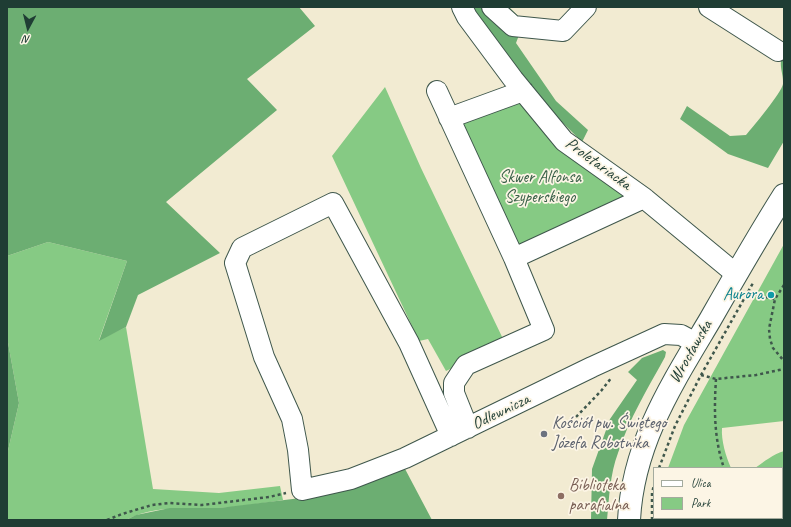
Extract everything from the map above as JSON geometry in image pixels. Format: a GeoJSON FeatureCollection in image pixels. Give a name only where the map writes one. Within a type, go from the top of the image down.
{"type":"FeatureCollection","features":[{"type":"Feature","properties":{"kind":"main road","name":"Wrocławska"},"geometry":{"type":"LineString","coordinates":[[628,520],[634,477],[645,444],[664,399],[696,343],[746,277],[755,241],[784,195]]}},
{"type":"Feature","properties":{"kind":"street"},"geometry":{"type":"LineString","coordinates":[[492,7],[513,26],[563,31],[586,7]]}},
{"type":"Feature","properties":{"kind":"street"},"geometry":{"type":"LineString","coordinates":[[709,7],[778,50]]}},
{"type":"Feature","properties":{"kind":"street","name":"Proletariacka"},"geometry":{"type":"LineString","coordinates":[[469,10],[523,91],[564,141],[644,198],[746,277]]}},
{"type":"Feature","properties":{"kind":"street"},"geometry":{"type":"LineString","coordinates":[[437,91],[514,258],[544,330],[466,365],[454,384],[459,432]]}},
{"type":"Feature","properties":{"kind":"street"},"geometry":{"type":"LineString","coordinates":[[449,118],[523,91]]}},
{"type":"Feature","properties":{"kind":"street","name":"Proletariacka"},"geometry":{"type":"LineString","coordinates":[[514,258],[644,198]]}},
{"type":"Feature","properties":{"kind":"street"},"geometry":{"type":"LineString","coordinates":[[302,490],[298,450],[292,419],[264,358],[235,264],[242,248],[334,203],[409,343],[459,432]]}},
{"type":"Feature","properties":{"kind":"street","name":"Odlewnicza"},"geometry":{"type":"LineString","coordinates":[[302,490],[351,479],[405,458],[592,367],[664,334],[681,335],[696,343]]}},
{"type":"Feature","properties":{"kind":"path"},"geometry":{"type":"LineString","coordinates":[[660,467],[675,426],[701,375],[748,293],[746,277]]}},
{"type":"Feature","properties":{"kind":"path"},"geometry":{"type":"LineString","coordinates":[[784,285],[775,299],[769,329],[773,348],[784,361]]}},
{"type":"Feature","properties":{"kind":"path"},"geometry":{"type":"LineString","coordinates":[[748,293],[775,299]]}},
{"type":"Feature","properties":{"kind":"path"},"geometry":{"type":"LineString","coordinates":[[701,375],[716,379],[756,375],[784,369]]}},
{"type":"Feature","properties":{"kind":"path"},"geometry":{"type":"LineString","coordinates":[[576,417],[601,392],[614,375]]}},
{"type":"Feature","properties":{"kind":"path"},"geometry":{"type":"LineString","coordinates":[[716,379],[714,420],[724,467]]}},
{"type":"Feature","properties":{"kind":"path"},"geometry":{"type":"LineString","coordinates":[[107,520],[152,505],[169,503],[202,505],[225,501],[269,497],[302,490]]}},
{"type":"Feature","properties":{"kind":"path"},"geometry":{"type":"LineString","coordinates":[[652,520],[653,493]]}},
{"type":"Feature","properties":{"kind":"green space"},"geometry":{"type":"Polygon","coordinates":[[[7,7],[299,7],[315,26],[247,79],[277,110],[166,202],[220,253],[138,295],[126,327],[99,341],[127,261],[48,242],[7,256],[7,7]]]}},
{"type":"Feature","properties":{"kind":"green space"},"geometry":{"type":"Polygon","coordinates":[[[469,7],[509,7],[524,22],[516,43],[556,101],[588,130],[582,142],[546,106],[469,7]]]}},
{"type":"Feature","properties":{"kind":"green space"},"geometry":{"type":"Polygon","coordinates":[[[784,53],[784,141],[768,168],[728,154],[680,119],[687,106],[730,136],[746,135],[767,110],[783,84],[781,61],[784,53]]]}},
{"type":"Feature","properties":{"kind":"green space"},"geometry":{"type":"Polygon","coordinates":[[[385,87],[421,168],[505,343],[446,371],[428,339],[419,341],[332,156],[385,87]]]}},
{"type":"Feature","properties":{"kind":"green space","name":"Skwer Alfonsa Szyperskiego"},"geometry":{"type":"Polygon","coordinates":[[[517,99],[628,197],[518,247],[460,123],[517,99]]]}},
{"type":"Feature","properties":{"kind":"green space"},"geometry":{"type":"Polygon","coordinates":[[[48,242],[127,261],[99,340],[126,327],[153,489],[219,493],[280,486],[283,500],[227,507],[160,510],[137,515],[126,520],[7,520],[7,455],[19,403],[7,337],[7,256],[48,242]]]}},
{"type":"Feature","properties":{"kind":"green space"},"geometry":{"type":"Polygon","coordinates":[[[784,244],[784,421],[722,428],[724,448],[731,467],[668,467],[684,425],[784,244]]]}},
{"type":"Feature","properties":{"kind":"green space"},"geometry":{"type":"Polygon","coordinates":[[[7,337],[19,403],[7,455],[7,337]]]}},
{"type":"Feature","properties":{"kind":"green space"},"geometry":{"type":"Polygon","coordinates":[[[663,350],[666,352],[665,357],[633,416],[622,440],[615,461],[610,486],[607,520],[591,520],[592,469],[610,419],[637,380],[628,372],[642,358],[663,350]]]}},
{"type":"Feature","properties":{"kind":"green space"},"geometry":{"type":"Polygon","coordinates":[[[784,451],[784,520],[658,520],[783,519],[783,467],[756,467],[772,456],[784,451]]]}},
{"type":"Feature","properties":{"kind":"green space"},"geometry":{"type":"Polygon","coordinates":[[[404,467],[432,520],[126,520],[136,515],[170,508],[219,508],[301,498],[404,467]]]}},
{"type":"Feature","properties":{"kind":"place","name":"Aurora"},"geometry":{"type":"Point","coordinates":[771,295]}},
{"type":"Feature","properties":{"kind":"place","name":"Kościół pw. Świętego Józefa Robotnika"},"geometry":{"type":"Point","coordinates":[544,434]}},
{"type":"Feature","properties":{"kind":"place","name":"Biblioteka parafialna"},"geometry":{"type":"Point","coordinates":[561,496]}}]}
